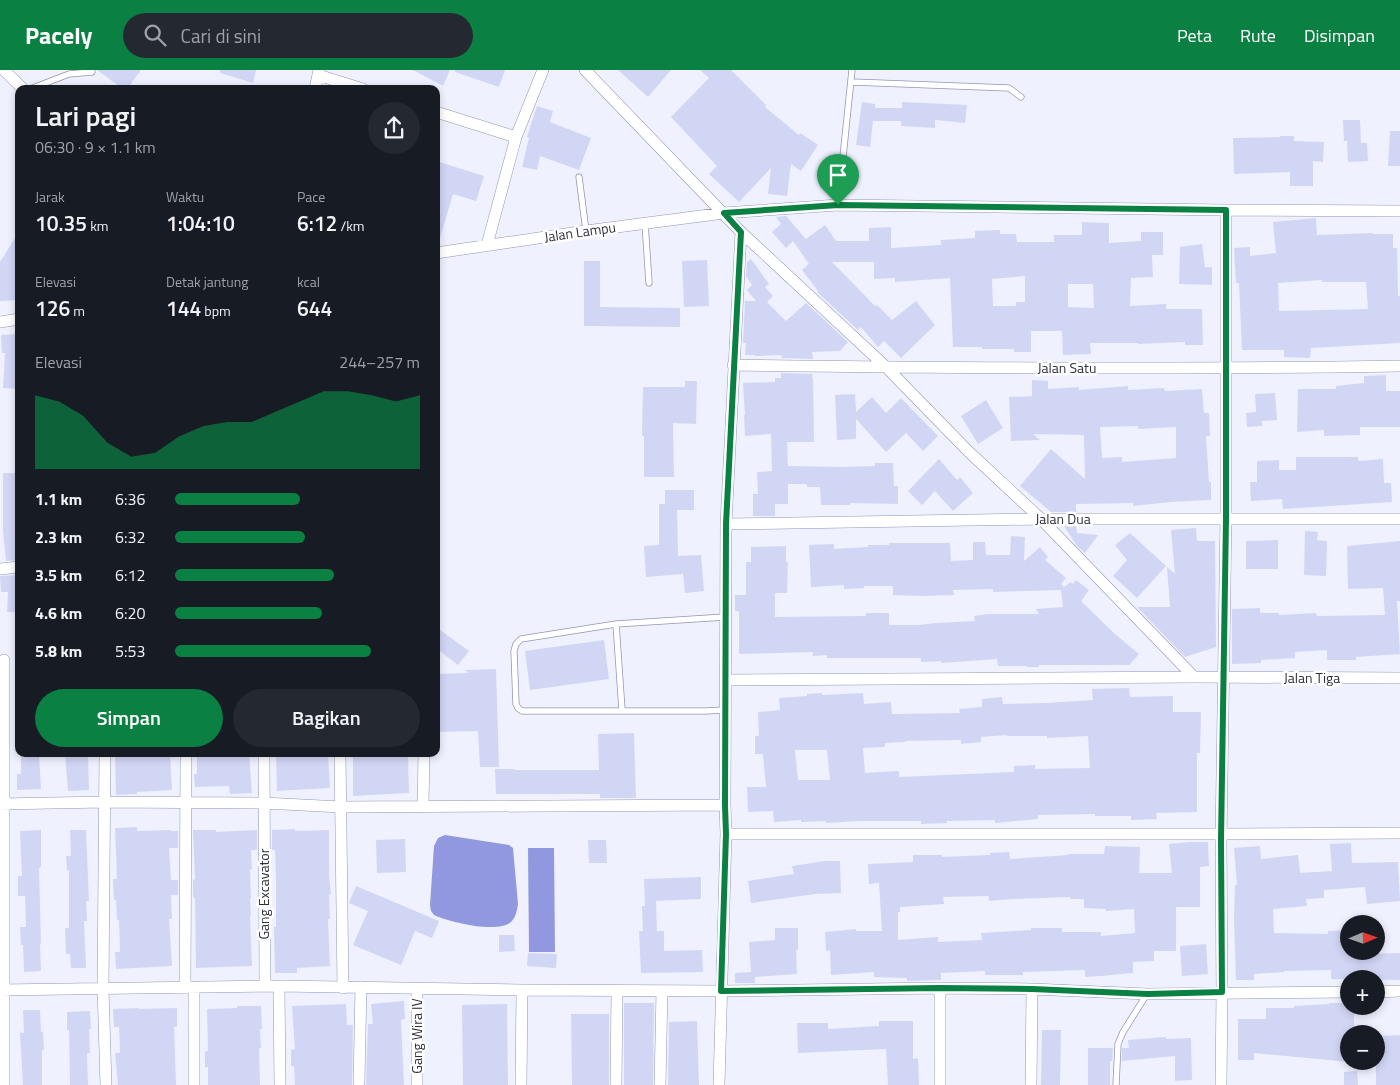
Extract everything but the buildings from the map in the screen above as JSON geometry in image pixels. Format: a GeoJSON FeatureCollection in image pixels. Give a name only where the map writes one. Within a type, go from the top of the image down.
{"type":"FeatureCollection","features":[{"type":"Feature","properties":{"kind":"street"},"geometry":{"type":"LineString","coordinates":[[4,70],[19,85]]}},
{"type":"Feature","properties":{"kind":"street"},"geometry":{"type":"LineString","coordinates":[[488,245],[516,137],[543,70]]}},
{"type":"Feature","properties":{"kind":"street"},"geometry":{"type":"LineString","coordinates":[[585,70],[741,232],[886,367],[1194,677]]}},
{"type":"Feature","properties":{"kind":"street"},"geometry":{"type":"LineString","coordinates":[[316,85],[319,72],[353,85]]}},
{"type":"Feature","properties":{"kind":"street"},"geometry":{"type":"LineString","coordinates":[[440,113],[516,137]]}},
{"type":"Feature","properties":{"kind":"street","name":"Jalan Lampu"},"geometry":{"type":"LineString","coordinates":[[440,252],[724,213],[838,205],[1400,211]]}},
{"type":"Feature","properties":{"kind":"street"},"geometry":{"type":"LineString","coordinates":[[1221,1085],[1221,834],[1227,369],[1226,210]]}},
{"type":"Feature","properties":{"kind":"street"},"geometry":{"type":"LineString","coordinates":[[719,1085],[726,834],[726,524],[741,232]]}},
{"type":"Feature","properties":{"kind":"street"},"geometry":{"type":"LineString","coordinates":[[0,322],[15,320]]}},
{"type":"Feature","properties":{"kind":"street","name":"Jalan Satu"},"geometry":{"type":"LineString","coordinates":[[733,365],[1227,369],[1400,366]]}},
{"type":"Feature","properties":{"kind":"street","name":"Jalan Dua"},"geometry":{"type":"LineString","coordinates":[[726,524],[1226,518],[1400,518]]}},
{"type":"Feature","properties":{"kind":"street"},"geometry":{"type":"LineString","coordinates":[[0,569],[15,567]]}},
{"type":"Feature","properties":{"kind":"street"},"geometry":{"type":"LineString","coordinates":[[4,660],[2,804],[4,1085]]}},
{"type":"Feature","properties":{"kind":"street","name":"Jalan Tiga"},"geometry":{"type":"LineString","coordinates":[[726,680],[1194,677],[1400,678]]}},
{"type":"Feature","properties":{"kind":"street"},"geometry":{"type":"LineString","coordinates":[[105,757],[103,988],[106,1085]]}},
{"type":"Feature","properties":{"kind":"street"},"geometry":{"type":"LineString","coordinates":[[186,757],[189,988],[194,1085]]}},
{"type":"Feature","properties":{"kind":"street","name":"Gang Excavator"},"geometry":{"type":"LineString","coordinates":[[264,757],[265,986]]}},
{"type":"Feature","properties":{"kind":"street"},"geometry":{"type":"LineString","coordinates":[[340,757],[343,988]]}},
{"type":"Feature","properties":{"kind":"street"},"geometry":{"type":"LineString","coordinates":[[423,806],[424,757]]}},
{"type":"Feature","properties":{"kind":"street"},"geometry":{"type":"LineString","coordinates":[[2,804],[105,802],[264,803],[341,807],[725,805]]}},
{"type":"Feature","properties":{"kind":"street"},"geometry":{"type":"LineString","coordinates":[[726,834],[1400,833]]}},
{"type":"Feature","properties":{"kind":"street"},"geometry":{"type":"LineString","coordinates":[[2,990],[279,986],[617,991],[940,988],[1032,989],[1148,994],[1340,992]]}},
{"type":"Feature","properties":{"kind":"street"},"geometry":{"type":"LineString","coordinates":[[279,986],[280,1085]]}},
{"type":"Feature","properties":{"kind":"street"},"geometry":{"type":"LineString","coordinates":[[359,1082],[361,988]]}},
{"type":"Feature","properties":{"kind":"street","name":"Gang Wira IV"},"geometry":{"type":"LineString","coordinates":[[417,988],[417,1085]]}},
{"type":"Feature","properties":{"kind":"street"},"geometry":{"type":"LineString","coordinates":[[940,988],[940,1085]]}},
{"type":"Feature","properties":{"kind":"street"},"geometry":{"type":"LineString","coordinates":[[1031,1085],[1032,989]]}},
{"type":"Feature","properties":{"kind":"street"},"geometry":{"type":"LineString","coordinates":[[521,1085],[522,990]]}},
{"type":"Feature","properties":{"kind":"street"},"geometry":{"type":"LineString","coordinates":[[616,1085],[617,991]]}},
{"type":"Feature","properties":{"kind":"street"},"geometry":{"type":"LineString","coordinates":[[660,1085],[662,991]]}},
{"type":"Feature","properties":{"kind":"street"},"geometry":{"type":"LineString","coordinates":[[1385,992],[1400,992]]}},
{"type":"Feature","properties":{"kind":"lane"},"geometry":{"type":"LineString","coordinates":[[838,205],[852,70]]}},
{"type":"Feature","properties":{"kind":"lane"},"geometry":{"type":"LineString","coordinates":[[40,85],[69,74],[92,72]]}},
{"type":"Feature","properties":{"kind":"lane"},"geometry":{"type":"LineString","coordinates":[[852,82],[1009,88],[1021,97]]}},
{"type":"Feature","properties":{"kind":"lane"},"geometry":{"type":"LineString","coordinates":[[579,177],[586,231]]}},
{"type":"Feature","properties":{"kind":"lane"},"geometry":{"type":"LineString","coordinates":[[646,223],[649,283]]}},
{"type":"Feature","properties":{"kind":"lane"},"geometry":{"type":"LineString","coordinates":[[725,617],[616,624],[521,639],[516,644],[514,651],[516,704],[522,711],[726,710]]}},
{"type":"Feature","properties":{"kind":"lane"},"geometry":{"type":"LineString","coordinates":[[616,624],[622,710]]}},
{"type":"Feature","properties":{"kind":"lane"},"geometry":{"type":"LineString","coordinates":[[1116,1085],[1118,1044],[1123,1032],[1148,994]]}},
{"type":"Feature","properties":{"kind":"water"},"geometry":{"type":"Polygon","coordinates":[[[445,835],[509,845],[513,848],[518,904],[515,916],[511,922],[496,927],[473,926],[434,915],[430,905],[434,846],[438,838],[445,835]]]}},
{"type":"Feature","properties":{"kind":"water"},"geometry":{"type":"Polygon","coordinates":[[[528,848],[554,848],[555,952],[529,952],[528,848]]]}},
{"type":"Feature","properties":{"kind":"route"},"geometry":{"type":"LineString","coordinates":[[838,205],[1226,210],[1227,369],[1221,840],[1222,992],[1148,994],[1032,989],[940,988],[721,991],[726,834],[726,524],[741,232],[724,213],[838,205]]}}]}
